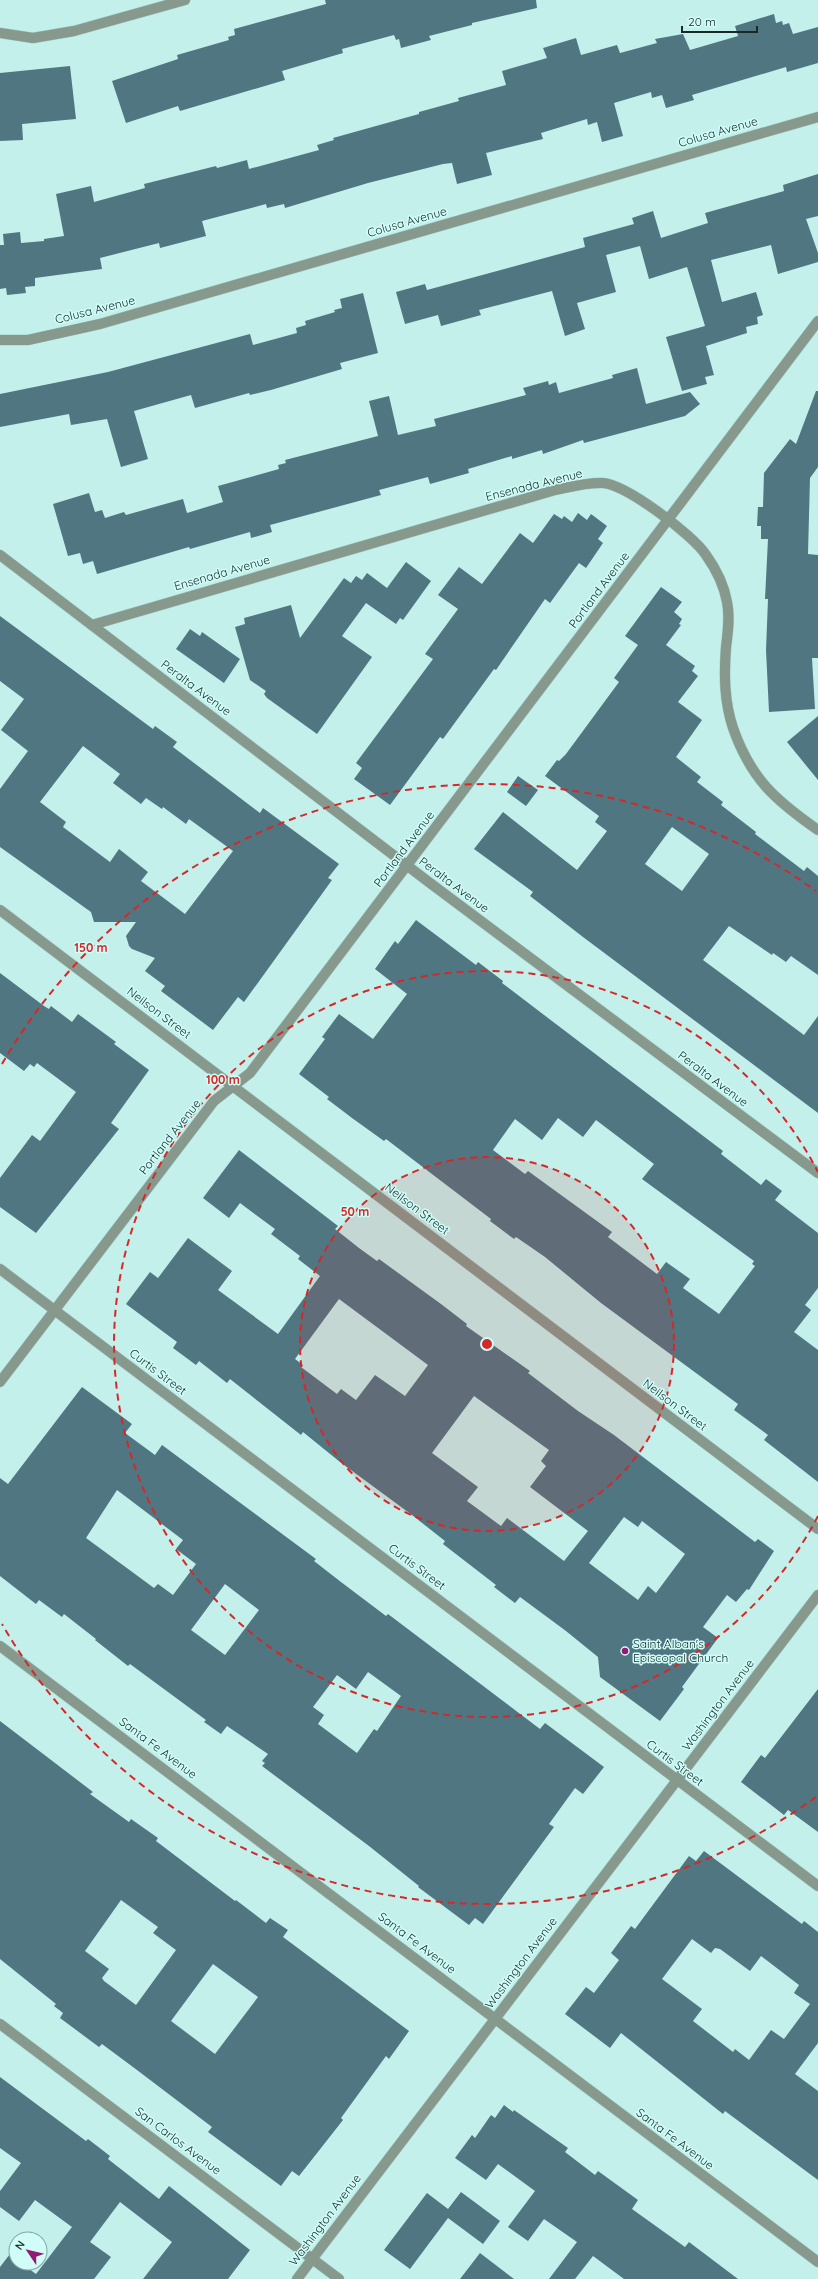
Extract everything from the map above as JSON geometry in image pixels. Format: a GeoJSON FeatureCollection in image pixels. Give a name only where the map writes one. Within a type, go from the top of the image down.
{"type":"FeatureCollection","features":[{"type":"Feature","properties":{"kind":"street"},"geometry":{"type":"LineString","coordinates":[[0,34],[33,38],[74,31],[185,0]]}},
{"type":"Feature","properties":{"kind":"street","name":"Colusa Avenue"},"geometry":{"type":"LineString","coordinates":[[0,340],[28,340],[100,324],[818,117]]}},
{"type":"Feature","properties":{"kind":"street","name":"Portland Avenue"},"geometry":{"type":"LineString","coordinates":[[0,1382],[214,1101],[250,1073],[818,321]]}},
{"type":"Feature","properties":{"kind":"street","name":"Ensenada Avenue"},"geometry":{"type":"LineString","coordinates":[[92,625],[555,490],[581,484],[604,483],[623,489],[668,520],[695,541],[706,554],[722,583],[728,602],[724,684],[729,713],[741,748],[751,767],[782,805],[818,830]]}},
{"type":"Feature","properties":{"kind":"street","name":"Peralta Avenue"},"geometry":{"type":"LineString","coordinates":[[0,555],[407,866],[816,1168]]}},
{"type":"Feature","properties":{"kind":"street","name":"Neilson Street"},"geometry":{"type":"LineString","coordinates":[[0,910],[818,1529]]}},
{"type":"Feature","properties":{"kind":"street","name":"Curtis Street"},"geometry":{"type":"LineString","coordinates":[[0,1269],[818,1886]]}},
{"type":"Feature","properties":{"kind":"street","name":"Washington Avenue"},"geometry":{"type":"LineString","coordinates":[[297,2279],[818,1595]]}},
{"type":"Feature","properties":{"kind":"street","name":"Santa Fe Avenue"},"geometry":{"type":"LineString","coordinates":[[0,1646],[818,2262]]}},
{"type":"Feature","properties":{"kind":"street","name":"San Carlos Avenue"},"geometry":{"type":"LineString","coordinates":[[0,2024],[339,2279]]}},
{"type":"Feature","properties":{"kind":"building"},"geometry":{"type":"Polygon","coordinates":[[[325,0],[536,0],[537,8],[472,23],[472,25],[429,36],[431,40],[401,48],[399,39],[396,40],[394,35],[342,49],[343,53],[282,71],[285,80],[180,111],[178,106],[126,123],[112,81],[178,59],[177,55],[229,40],[228,37],[235,35],[234,29],[326,4],[325,0]]]}},
{"type":"Feature","properties":{"kind":"building"},"geometry":{"type":"Polygon","coordinates":[[[774,14],[776,23],[782,21],[783,25],[789,23],[793,34],[818,27],[818,63],[787,72],[786,67],[692,95],[694,100],[666,108],[662,95],[652,98],[651,92],[614,103],[623,136],[602,142],[597,122],[588,125],[587,119],[541,133],[543,139],[486,153],[492,175],[457,184],[452,163],[443,164],[368,183],[285,208],[284,204],[267,208],[266,204],[202,221],[206,236],[160,248],[159,243],[100,258],[102,269],[35,278],[35,286],[25,287],[26,293],[7,295],[6,288],[0,289],[0,245],[4,245],[3,234],[20,232],[21,243],[44,241],[44,239],[64,236],[56,194],[91,186],[94,202],[145,188],[144,184],[216,166],[217,168],[247,160],[249,169],[319,150],[317,145],[334,140],[333,138],[419,114],[419,112],[459,101],[458,98],[506,85],[502,71],[547,58],[543,48],[576,38],[581,55],[617,45],[620,53],[657,43],[655,39],[683,34],[690,50],[738,36],[735,26],[774,14]]]}},
{"type":"Feature","properties":{"kind":"building"},"geometry":{"type":"Polygon","coordinates":[[[70,66],[76,119],[22,124],[23,140],[0,141],[0,73],[70,66]]]}},
{"type":"Feature","properties":{"kind":"building"},"geometry":{"type":"Polygon","coordinates":[[[818,174],[818,216],[806,219],[818,253],[818,262],[778,274],[771,245],[711,260],[722,302],[756,292],[763,315],[757,317],[758,324],[746,327],[747,333],[706,346],[714,375],[705,377],[707,384],[682,391],[666,337],[705,326],[687,267],[649,279],[640,246],[606,255],[616,292],[577,303],[585,329],[565,336],[552,291],[479,310],[481,315],[441,326],[438,315],[405,324],[396,292],[425,284],[427,290],[585,247],[583,238],[634,224],[632,218],[653,211],[661,238],[708,223],[705,213],[784,191],[783,185],[818,174]]]}},
{"type":"Feature","properties":{"kind":"building"},"geometry":{"type":"Polygon","coordinates":[[[363,293],[378,353],[340,363],[342,369],[250,395],[249,393],[195,408],[191,395],[134,411],[148,459],[121,467],[107,419],[71,425],[69,414],[0,427],[0,394],[108,372],[250,334],[253,345],[297,333],[296,328],[306,325],[305,321],[335,312],[334,310],[342,308],[340,299],[363,293]]]}},
{"type":"Feature","properties":{"kind":"building"},"geometry":{"type":"Polygon","coordinates":[[[637,368],[646,404],[690,392],[700,404],[685,416],[584,443],[583,440],[543,454],[542,450],[512,459],[512,456],[468,469],[469,473],[430,484],[428,477],[379,490],[381,495],[270,525],[272,532],[251,538],[250,532],[190,549],[189,547],[97,574],[93,561],[83,564],[80,553],[68,556],[53,504],[89,493],[95,512],[102,510],[105,518],[124,512],[126,515],[183,499],[187,513],[223,502],[218,486],[279,469],[278,465],[286,463],[285,460],[378,436],[369,401],[389,396],[398,435],[436,426],[434,419],[526,395],[523,388],[548,381],[549,385],[556,382],[559,393],[613,378],[612,375],[637,368]]]}},
{"type":"Feature","properties":{"kind":"building"},"geometry":{"type":"Polygon","coordinates":[[[816,391],[818,391],[818,467],[810,478],[808,554],[818,555],[818,658],[812,658],[815,709],[769,712],[766,650],[768,599],[765,599],[768,539],[761,539],[761,526],[757,526],[758,507],[763,507],[764,473],[790,439],[796,444],[816,391]]]}},
{"type":"Feature","properties":{"kind":"building"},"geometry":{"type":"Polygon","coordinates":[[[578,513],[587,520],[591,514],[607,526],[598,539],[603,543],[586,568],[579,563],[550,603],[545,599],[496,670],[494,669],[443,739],[440,737],[390,805],[354,779],[362,768],[356,763],[433,659],[425,654],[458,609],[438,595],[459,567],[482,584],[520,533],[533,543],[554,514],[562,519],[564,516],[572,522],[578,513]]]}},
{"type":"Feature","properties":{"kind":"building"},"geometry":{"type":"Polygon","coordinates":[[[406,562],[431,581],[403,620],[400,618],[396,624],[366,603],[342,636],[372,657],[317,734],[267,698],[264,694],[266,691],[250,680],[235,627],[245,624],[244,618],[291,605],[300,638],[344,578],[351,583],[356,576],[362,580],[367,573],[387,588],[406,562]]]}},
{"type":"Feature","properties":{"kind":"building"},"geometry":{"type":"Polygon","coordinates":[[[661,587],[682,602],[674,612],[682,619],[679,624],[681,625],[666,645],[695,666],[692,671],[698,676],[678,702],[702,720],[676,757],[701,777],[697,782],[723,802],[721,805],[756,832],[755,834],[804,871],[807,867],[818,876],[818,975],[791,956],[786,962],[773,953],[772,955],[729,926],[703,960],[804,1035],[818,1016],[818,1113],[583,937],[530,896],[533,892],[474,849],[503,812],[577,870],[607,831],[595,822],[599,816],[545,776],[557,760],[559,761],[566,754],[619,682],[614,678],[638,645],[625,636],[661,587]],[[672,827],[645,864],[682,891],[709,854],[672,827]]]}},
{"type":"Feature","properties":{"kind":"building"},"geometry":{"type":"Polygon","coordinates":[[[0,616],[153,729],[155,726],[177,742],[173,747],[260,813],[263,808],[339,864],[328,878],[332,880],[244,1002],[238,997],[213,1030],[161,991],[165,986],[145,971],[155,958],[132,949],[129,946],[126,936],[136,922],[94,922],[91,912],[0,847],[0,789],[28,751],[1,730],[24,699],[0,681],[0,616]],[[83,746],[40,802],[66,822],[63,827],[110,862],[119,849],[148,872],[141,881],[185,914],[233,851],[189,819],[186,824],[163,807],[162,809],[146,798],[141,804],[113,783],[120,774],[83,746]]]}},
{"type":"Feature","properties":{"kind":"building"},"geometry":{"type":"Polygon","coordinates":[[[190,629],[200,636],[202,632],[240,659],[224,683],[176,649],[190,629]]]}},
{"type":"Feature","properties":{"kind":"building"},"geometry":{"type":"Polygon","coordinates":[[[818,716],[818,780],[787,742],[818,716]]]}},
{"type":"Feature","properties":{"kind":"building"},"geometry":{"type":"Polygon","coordinates":[[[518,776],[538,790],[526,806],[507,792],[518,776]]]}},
{"type":"Feature","properties":{"kind":"building"},"geometry":{"type":"Polygon","coordinates":[[[416,920],[476,965],[478,962],[503,981],[502,983],[723,1151],[721,1154],[761,1185],[766,1179],[782,1191],[775,1200],[818,1233],[818,1288],[805,1305],[811,1310],[794,1332],[818,1350],[818,1482],[764,1440],[768,1435],[734,1410],[738,1404],[601,1303],[545,1257],[516,1237],[514,1239],[490,1221],[491,1219],[386,1139],[384,1141],[352,1118],[327,1099],[329,1097],[299,1074],[325,1039],[322,1037],[339,1014],[373,1039],[407,994],[375,969],[395,941],[398,944],[416,920]],[[558,1118],[542,1140],[515,1119],[493,1150],[525,1174],[528,1171],[612,1232],[608,1237],[657,1274],[666,1262],[690,1279],[683,1288],[719,1314],[755,1266],[752,1264],[754,1261],[642,1179],[654,1164],[596,1120],[583,1137],[558,1118]]]}},
{"type":"Feature","properties":{"kind":"building"},"geometry":{"type":"Polygon","coordinates":[[[0,973],[44,1006],[49,1009],[51,1006],[72,1022],[78,1014],[116,1042],[114,1044],[149,1070],[111,1123],[119,1129],[36,1233],[0,1207],[0,1178],[32,1135],[40,1141],[76,1092],[37,1063],[34,1067],[30,1064],[24,1071],[0,1053],[0,973]]]}},
{"type":"Feature","properties":{"kind":"building"},"geometry":{"type":"Polygon","coordinates":[[[239,1150],[338,1226],[335,1229],[359,1248],[377,1261],[379,1259],[441,1304],[467,1324],[466,1326],[530,1371],[528,1373],[578,1411],[614,1435],[755,1542],[758,1539],[774,1551],[749,1590],[747,1589],[736,1602],[727,1595],[703,1627],[718,1638],[682,1687],[684,1689],[660,1721],[600,1677],[598,1657],[566,1631],[520,1597],[515,1603],[494,1587],[496,1585],[443,1544],[445,1541],[412,1515],[340,1462],[303,1432],[301,1435],[230,1379],[227,1383],[199,1361],[196,1365],[173,1348],[177,1342],[126,1304],[150,1272],[158,1278],[188,1238],[232,1271],[218,1290],[278,1334],[320,1276],[298,1259],[300,1256],[271,1234],[275,1229],[240,1203],[229,1218],[203,1198],[239,1150]],[[339,1299],[295,1359],[303,1365],[301,1367],[337,1394],[341,1389],[356,1400],[375,1375],[405,1396],[428,1365],[339,1299]],[[474,1396],[432,1453],[478,1487],[467,1501],[501,1526],[507,1518],[564,1561],[588,1531],[530,1487],[546,1466],[541,1461],[549,1450],[474,1396]],[[624,1517],[589,1563],[638,1600],[648,1586],[656,1593],[685,1554],[642,1521],[638,1527],[624,1517]]]}},
{"type":"Feature","properties":{"kind":"building"},"geometry":{"type":"Polygon","coordinates":[[[82,1387],[132,1424],[125,1433],[155,1455],[162,1445],[316,1559],[314,1561],[386,1616],[388,1614],[540,1729],[545,1723],[604,1767],[583,1794],[575,1788],[549,1824],[554,1827],[483,1924],[475,1918],[469,1925],[418,1887],[419,1886],[369,1846],[262,1766],[265,1763],[262,1761],[268,1754],[227,1726],[221,1734],[204,1722],[206,1720],[130,1664],[128,1666],[64,1614],[62,1617],[39,1600],[36,1604],[0,1576],[0,1478],[8,1484],[82,1387]],[[117,1490],[86,1538],[154,1588],[158,1584],[173,1595],[196,1564],[176,1549],[183,1540],[117,1490]],[[225,1584],[191,1630],[225,1655],[259,1610],[225,1584]],[[368,1672],[356,1689],[337,1675],[313,1707],[324,1715],[318,1724],[357,1753],[374,1729],[377,1731],[401,1696],[368,1672]]]}},
{"type":"Feature","properties":{"kind":"building"},"geometry":{"type":"Polygon","coordinates":[[[818,1689],[818,1832],[788,1810],[784,1815],[741,1782],[761,1755],[765,1758],[818,1689]]]}},
{"type":"Feature","properties":{"kind":"building"},"geometry":{"type":"Polygon","coordinates":[[[0,1721],[93,1792],[90,1794],[129,1822],[131,1819],[158,1838],[156,1841],[235,1901],[236,1900],[266,1923],[270,1918],[288,1930],[283,1937],[409,2031],[389,2059],[386,2056],[341,2118],[343,2120],[299,2176],[292,2171],[281,2186],[208,2132],[212,2127],[102,2044],[99,2047],[60,2018],[63,2013],[54,2006],[56,2004],[0,1959],[0,1721]],[[121,1900],[85,1951],[109,1969],[102,1978],[104,1981],[136,2005],[176,1950],[153,1933],[158,1927],[121,1900]],[[213,1964],[171,2021],[215,2054],[258,1997],[213,1964]]]}},
{"type":"Feature","properties":{"kind":"building"},"geometry":{"type":"Polygon","coordinates":[[[704,1851],[802,1924],[804,1921],[818,1932],[818,2043],[795,2074],[818,2091],[818,2180],[725,2111],[723,2114],[621,2033],[610,2048],[565,2014],[586,1987],[594,1993],[619,1960],[611,1953],[631,1926],[635,1929],[689,1856],[696,1861],[704,1851]],[[692,1939],[662,1979],[702,2009],[693,2021],[733,2052],[735,2049],[749,2060],[771,2030],[784,2039],[810,2004],[794,1993],[799,1985],[761,1956],[750,1971],[720,1949],[715,1948],[711,1953],[692,1939]]]}},
{"type":"Feature","properties":{"kind":"building"},"geometry":{"type":"Polygon","coordinates":[[[0,2077],[86,2141],[88,2139],[110,2156],[108,2159],[159,2199],[169,2186],[250,2250],[228,2279],[143,2279],[172,2242],[120,2202],[90,2242],[111,2257],[94,2279],[0,2279],[0,2267],[8,2257],[8,2271],[32,2271],[36,2274],[38,2271],[48,2271],[48,2258],[72,2227],[35,2200],[19,2221],[0,2207],[0,2191],[21,2163],[0,2148],[0,2077]]]}},
{"type":"Feature","properties":{"kind":"building"},"geometry":{"type":"Polygon","coordinates":[[[504,2105],[513,2112],[514,2110],[568,2148],[565,2152],[595,2175],[598,2171],[638,2200],[632,2209],[685,2247],[689,2242],[738,2279],[624,2279],[593,2256],[575,2279],[549,2279],[577,2242],[544,2219],[528,2241],[508,2227],[535,2191],[498,2164],[486,2180],[455,2158],[472,2135],[475,2138],[491,2115],[495,2118],[504,2105]]]}},
{"type":"Feature","properties":{"kind":"building"},"geometry":{"type":"Polygon","coordinates":[[[461,2192],[500,2221],[483,2244],[448,2218],[410,2269],[384,2250],[427,2193],[448,2209],[461,2192]]]}},
{"type":"Feature","properties":{"kind":"building"},"geometry":{"type":"Polygon","coordinates":[[[480,2253],[514,2279],[460,2279],[480,2253]]]}},
{"type":"Feature","properties":{"kind":"place","name":"Saint Alban's Episcopal Church"},"geometry":{"type":"Point","coordinates":[625,1651]}}]}
